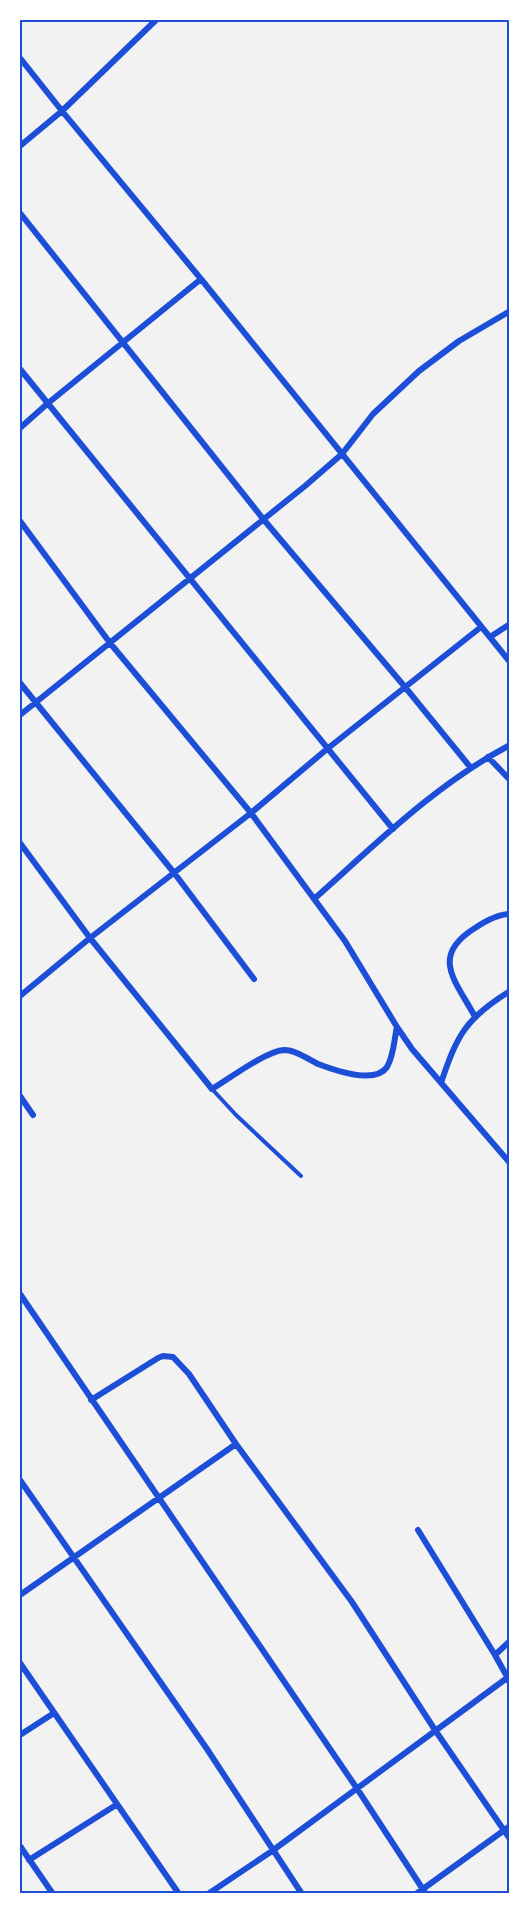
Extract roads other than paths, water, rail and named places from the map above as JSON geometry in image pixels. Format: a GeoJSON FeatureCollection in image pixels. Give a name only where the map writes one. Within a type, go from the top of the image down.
{"type":"FeatureCollection","features":[{"type":"Feature","properties":{"kind":"street"},"geometry":{"type":"LineString","coordinates":[[20,146],[62,111],[156,20]]}},
{"type":"Feature","properties":{"kind":"street"},"geometry":{"type":"LineString","coordinates":[[20,58],[510,662]]}},
{"type":"Feature","properties":{"kind":"street"},"geometry":{"type":"LineString","coordinates":[[20,213],[264,520],[471,768]]}},
{"type":"Feature","properties":{"kind":"street"},"geometry":{"type":"LineString","coordinates":[[20,428],[201,279]]}},
{"type":"Feature","properties":{"kind":"street"},"geometry":{"type":"LineString","coordinates":[[20,715],[264,520],[342,454],[374,414],[419,371],[459,341],[510,312]]}},
{"type":"Feature","properties":{"kind":"street"},"geometry":{"type":"LineString","coordinates":[[20,369],[393,829]]}},
{"type":"Feature","properties":{"kind":"street"},"geometry":{"type":"LineString","coordinates":[[20,521],[110,643],[251,813],[345,941],[412,1049],[510,1163]]}},
{"type":"Feature","properties":{"kind":"street"},"geometry":{"type":"LineString","coordinates":[[490,637],[510,624]]}},
{"type":"Feature","properties":{"kind":"street"},"geometry":{"type":"LineString","coordinates":[[20,996],[482,627]]}},
{"type":"Feature","properties":{"kind":"street"},"geometry":{"type":"LineString","coordinates":[[20,683],[175,874],[254,979]]}},
{"type":"Feature","properties":{"kind":"street"},"geometry":{"type":"LineString","coordinates":[[314,899],[435,794],[471,768],[510,745]]}},
{"type":"Feature","properties":{"kind":"street"},"geometry":{"type":"LineString","coordinates":[[488,757],[510,780]]}},
{"type":"Feature","properties":{"kind":"street"},"geometry":{"type":"LineString","coordinates":[[20,843],[90,938],[212,1089],[281,1050],[288,1050],[342,1072],[363,1076],[377,1075],[382,1072],[389,1061],[397,1027]]}},
{"type":"Feature","properties":{"kind":"street"},"geometry":{"type":"LineString","coordinates":[[474,1015],[450,970],[450,953],[454,945],[476,927],[506,914],[510,915]]}},
{"type":"Feature","properties":{"kind":"street"},"geometry":{"type":"LineString","coordinates":[[441,1083],[455,1043],[474,1015],[510,991]]}},
{"type":"Feature","properties":{"kind":"street"},"geometry":{"type":"LineString","coordinates":[[20,1096],[33,1115]]}},
{"type":"Feature","properties":{"kind":"street"},"geometry":{"type":"LineString","coordinates":[[20,1294],[425,1891]]}},
{"type":"Feature","properties":{"kind":"street"},"geometry":{"type":"LineString","coordinates":[[91,1400],[153,1360],[163,1356],[173,1357],[189,1374],[236,1444],[352,1602],[435,1730],[506,1828],[510,1839]]}},
{"type":"Feature","properties":{"kind":"street"},"geometry":{"type":"LineString","coordinates":[[20,1595],[236,1444]]}},
{"type":"Feature","properties":{"kind":"street"},"geometry":{"type":"LineString","coordinates":[[20,1480],[207,1749],[272,1851],[302,1893]]}},
{"type":"Feature","properties":{"kind":"street"},"geometry":{"type":"LineString","coordinates":[[208,1893],[358,1790],[435,1730],[508,1680],[495,1655],[417,1530]]}},
{"type":"Feature","properties":{"kind":"street"},"geometry":{"type":"LineString","coordinates":[[495,1655],[510,1641]]}},
{"type":"Feature","properties":{"kind":"street"},"geometry":{"type":"LineString","coordinates":[[20,1663],[179,1893]]}},
{"type":"Feature","properties":{"kind":"street"},"geometry":{"type":"LineString","coordinates":[[20,1735],[54,1713]]}},
{"type":"Feature","properties":{"kind":"street"},"geometry":{"type":"LineString","coordinates":[[29,1860],[116,1804]]}},
{"type":"Feature","properties":{"kind":"street"},"geometry":{"type":"LineString","coordinates":[[416,1893],[425,1891],[506,1828]]}},
{"type":"Feature","properties":{"kind":"street"},"geometry":{"type":"LineString","coordinates":[[20,1846],[53,1893]]}},
{"type":"Feature","properties":{"kind":"lane"},"geometry":{"type":"LineString","coordinates":[[212,1089],[241,1121],[301,1176]]}}]}
